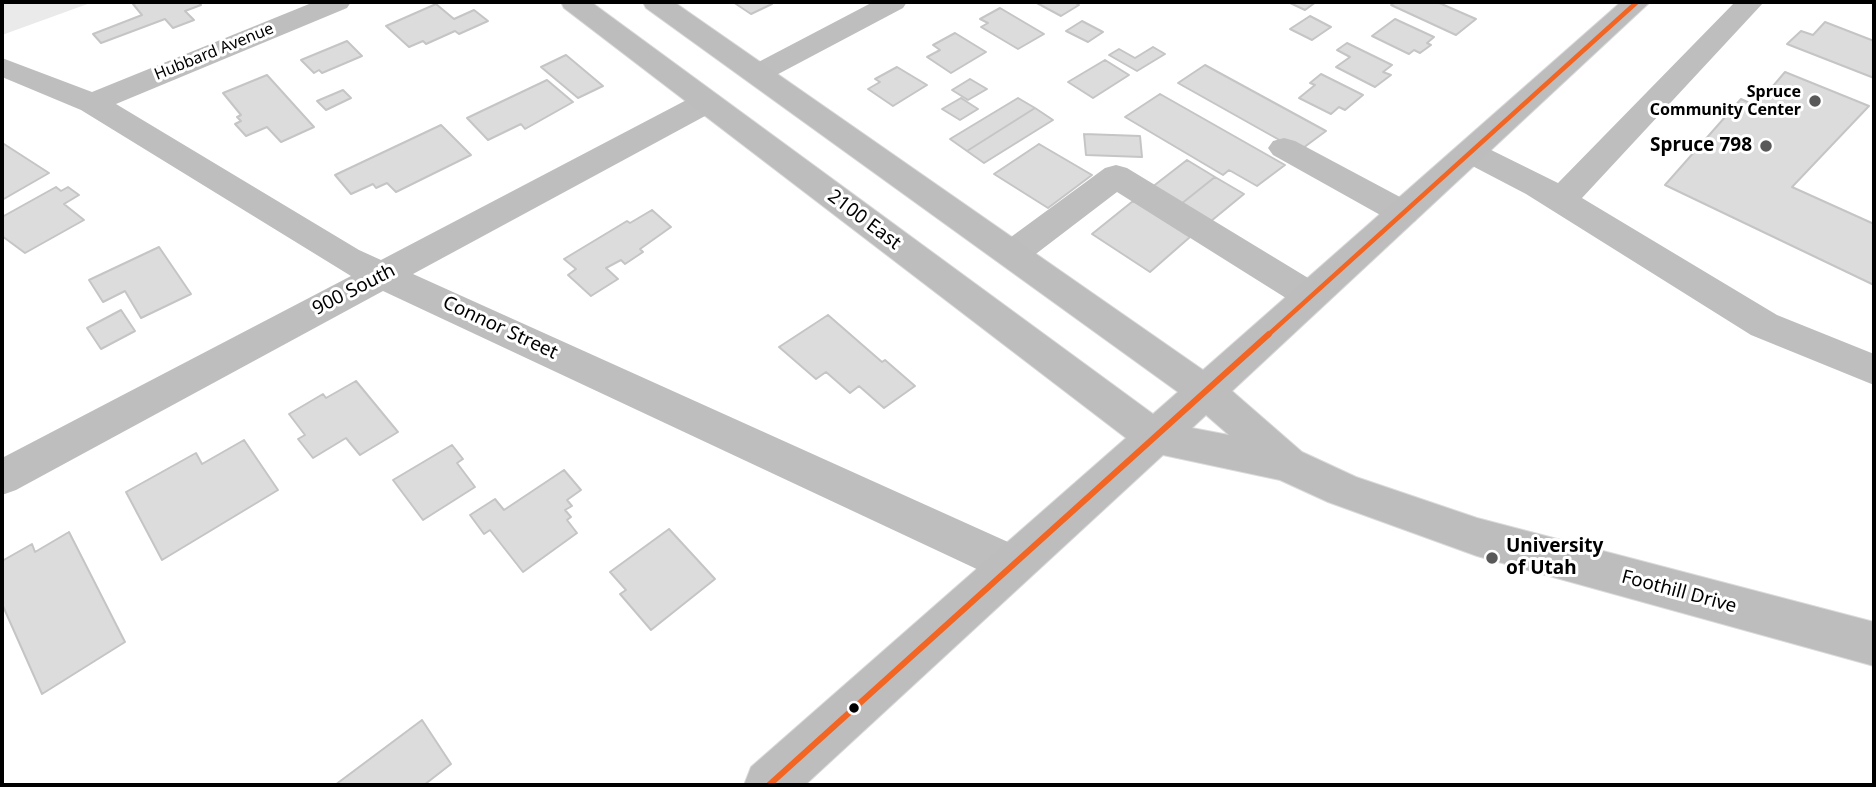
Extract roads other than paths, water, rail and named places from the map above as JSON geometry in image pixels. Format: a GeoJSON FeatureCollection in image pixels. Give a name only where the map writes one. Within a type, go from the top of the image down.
{"type":"FeatureCollection","features":[{"type":"Feature","properties":{"kind":"main road","name":"2100 East"},"geometry":{"type":"LineString","coordinates":[[573,2],[1154,437]]}},
{"type":"Feature","properties":{"kind":"main road"},"geometry":{"type":"LineString","coordinates":[[656,2],[1205,391]]}},
{"type":"Feature","properties":{"kind":"main road"},"geometry":{"type":"LineString","coordinates":[[769,785],[1637,2]]}},
{"type":"Feature","properties":{"kind":"main road","name":"Foothill Drive"},"geometry":{"type":"LineString","coordinates":[[1205,391],[1287,464]]}},
{"type":"Feature","properties":{"kind":"main road","name":"Foothill Drive"},"geometry":{"type":"LineString","coordinates":[[1154,437],[1287,464],[1343,490],[1477,537],[1874,644]]}},
{"type":"Feature","properties":{"kind":"street","name":"Hubbard Avenue"},"geometry":{"type":"LineString","coordinates":[[92,103],[337,2]]}},
{"type":"Feature","properties":{"kind":"street"},"geometry":{"type":"LineString","coordinates":[[758,74],[893,2]]}},
{"type":"Feature","properties":{"kind":"street"},"geometry":{"type":"LineString","coordinates":[[1560,201],[1750,2]]}},
{"type":"Feature","properties":{"kind":"street","name":"Connor Street"},"geometry":{"type":"LineString","coordinates":[[2,67],[92,103],[347,259],[1013,565]]}},
{"type":"Feature","properties":{"kind":"street","name":"900 South"},"geometry":{"type":"LineString","coordinates":[[2,478],[707,102]]}},
{"type":"Feature","properties":{"kind":"street"},"geometry":{"type":"LineString","coordinates":[[1284,148],[1402,213]]}},
{"type":"Feature","properties":{"kind":"street"},"geometry":{"type":"LineString","coordinates":[[1470,152],[1538,186],[1764,325],[1874,370]]}},
{"type":"Feature","properties":{"kind":"street"},"geometry":{"type":"LineString","coordinates":[[1012,254],[1116,176],[1310,296]]}},
{"type":"Feature","properties":{"kind":"place","name":"Spruce Community Center"},"geometry":{"type":"Point","coordinates":[1815,101]}},
{"type":"Feature","properties":{"kind":"place","name":"Spruce 798"},"geometry":{"type":"Point","coordinates":[1766,146]}},
{"type":"Feature","properties":{"kind":"place","name":"University of Utah"},"geometry":{"type":"Point","coordinates":[1492,558]}}]}
